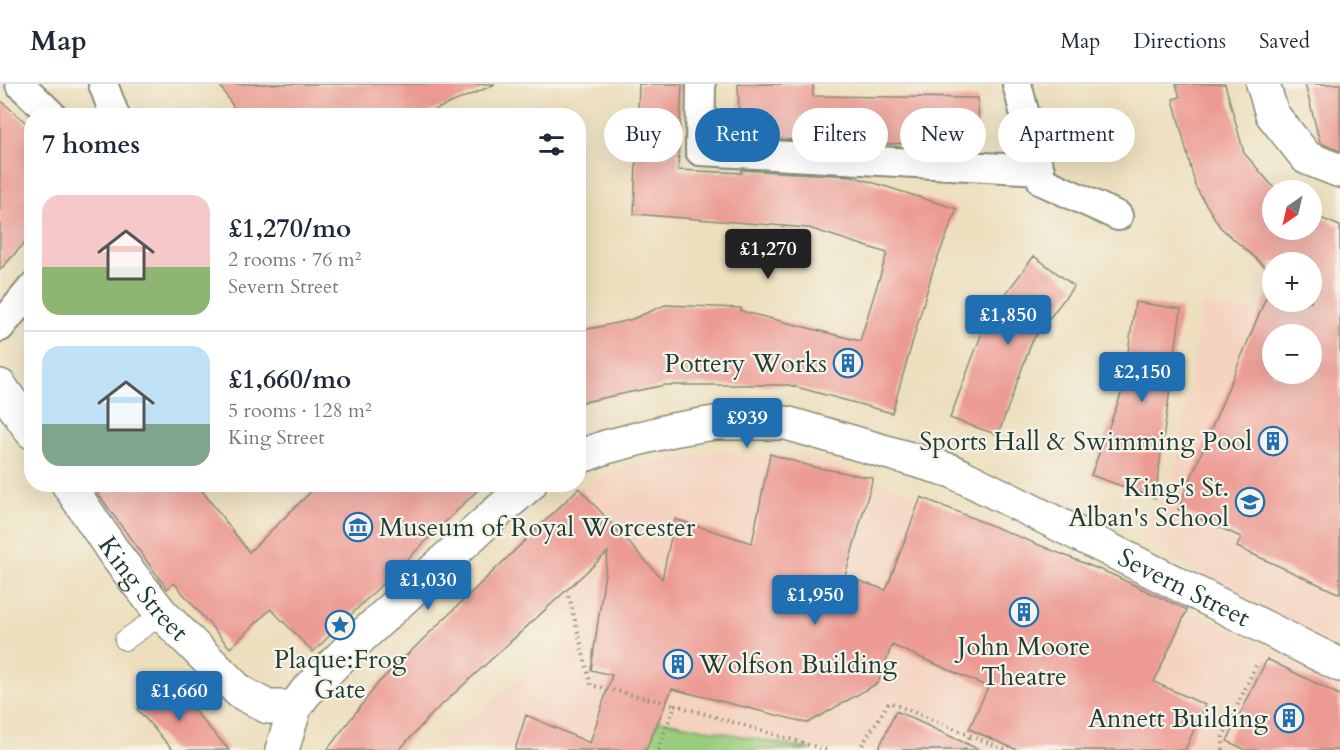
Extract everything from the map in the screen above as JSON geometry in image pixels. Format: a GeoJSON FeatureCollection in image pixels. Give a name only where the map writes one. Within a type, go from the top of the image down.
{"type":"FeatureCollection","features":[{"type":"Feature","properties":{"kind":"street"},"geometry":{"type":"LineString","coordinates":[[20,84],[45,108]]}},
{"type":"Feature","properties":{"kind":"street"},"geometry":{"type":"LineString","coordinates":[[102,84],[112,108]]}},
{"type":"Feature","properties":{"kind":"street"},"geometry":{"type":"LineString","coordinates":[[701,84],[700,151],[1041,176],[1118,216]]}},
{"type":"Feature","properties":{"kind":"street"},"geometry":{"type":"LineString","coordinates":[[1017,84],[1041,176]]}},
{"type":"Feature","properties":{"kind":"street"},"geometry":{"type":"LineString","coordinates":[[1263,84],[1272,114],[1307,158],[1340,171]]}},
{"type":"Feature","properties":{"kind":"street"},"geometry":{"type":"LineString","coordinates":[[0,327],[24,298]]}},
{"type":"Feature","properties":{"kind":"street"},"geometry":{"type":"LineString","coordinates":[[0,386],[24,420]]}},
{"type":"Feature","properties":{"kind":"street","name":"Severn Street"},"geometry":{"type":"LineString","coordinates":[[586,455],[606,447],[672,430],[714,423],[786,423],[952,471],[1340,665]]}},
{"type":"Feature","properties":{"kind":"street","name":"King Street"},"geometry":{"type":"LineString","coordinates":[[73,492],[117,557],[162,614],[240,692],[268,707],[295,707]]}},
{"type":"Feature","properties":{"kind":"street"},"geometry":{"type":"LineString","coordinates":[[282,750],[295,707],[305,693],[358,640],[521,492]]}},
{"type":"Feature","properties":{"kind":"lane"},"geometry":{"type":"LineString","coordinates":[[125,640],[162,614]]}},
{"type":"Feature","properties":{"kind":"path"},"geometry":{"type":"LineString","coordinates":[[569,596],[591,685],[675,705],[827,750]]}},
{"type":"Feature","properties":{"kind":"path"},"geometry":{"type":"LineString","coordinates":[[1223,750],[1223,737],[1271,630]]}},
{"type":"Feature","properties":{"kind":"path"},"geometry":{"type":"LineString","coordinates":[[859,750],[889,702],[1006,750]]}},
{"type":"Feature","properties":{"kind":"path"},"geometry":{"type":"LineString","coordinates":[[657,750],[675,705]]}},
{"type":"Feature","properties":{"kind":"path"},"geometry":{"type":"LineString","coordinates":[[965,750],[970,735]]}},
{"type":"Feature","properties":{"kind":"shaded area","name":"King's St. Alban's School"},"geometry":{"type":"Polygon","coordinates":[[[1202,303],[1340,326],[1340,649],[1142,540],[1177,463],[1202,303]]]}},
{"type":"Feature","properties":{"kind":"shaded area"},"geometry":{"type":"Polygon","coordinates":[[[718,451],[813,456],[872,478],[1110,574],[1340,683],[1340,750],[435,750],[569,639],[496,568],[575,492],[586,492],[586,485],[626,466],[718,451]]]}},
{"type":"Feature","properties":{"kind":"green space"},"geometry":{"type":"Polygon","coordinates":[[[659,720],[813,750],[646,750],[659,720]]]}},
{"type":"Feature","properties":{"kind":"building"},"geometry":{"type":"Polygon","coordinates":[[[219,84],[494,84],[439,108],[234,108],[219,84]]]}},
{"type":"Feature","properties":{"kind":"building"},"geometry":{"type":"Polygon","coordinates":[[[639,84],[682,84],[681,108],[638,108],[639,84]]]}},
{"type":"Feature","properties":{"kind":"building"},"geometry":{"type":"Polygon","coordinates":[[[738,84],[813,84],[813,96],[978,98],[978,108],[900,108],[900,144],[888,144],[888,108],[792,108],[792,140],[780,139],[780,108],[739,108],[738,84]]]}},
{"type":"Feature","properties":{"kind":"building","name":"Sports Hall & Swimming Pool"},"geometry":{"type":"Polygon","coordinates":[[[1176,84],[1225,84],[1244,153],[1267,180],[1262,180],[1262,240],[1322,240],[1322,219],[1340,226],[1340,594],[1237,547],[1241,537],[1178,509],[1262,307],[1262,312],[1322,312],[1322,252],[1262,252],[1262,264],[1220,227],[1196,188],[1173,99],[1180,97],[1176,84]]]}},
{"type":"Feature","properties":{"kind":"building"},"geometry":{"type":"Polygon","coordinates":[[[1305,84],[1340,84],[1340,151],[1320,143],[1305,84]]]}},
{"type":"Feature","properties":{"kind":"building"},"geometry":{"type":"Polygon","coordinates":[[[0,100],[24,121],[24,244],[0,270],[0,100]]]}},
{"type":"Feature","properties":{"kind":"building"},"geometry":{"type":"Polygon","coordinates":[[[636,162],[678,162],[678,170],[742,173],[741,170],[852,176],[957,209],[933,270],[892,413],[789,385],[665,385],[586,402],[586,329],[630,320],[665,305],[741,308],[741,311],[860,341],[887,253],[809,228],[634,214],[636,162]]]}},
{"type":"Feature","properties":{"kind":"building"},"geometry":{"type":"Polygon","coordinates":[[[1034,256],[1074,286],[1032,341],[998,435],[950,418],[987,319],[1034,256]]]}},
{"type":"Feature","properties":{"kind":"building"},"geometry":{"type":"Polygon","coordinates":[[[1135,302],[1181,309],[1155,498],[1091,475],[1123,389],[1135,302]]]}},
{"type":"Feature","properties":{"kind":"building"},"geometry":{"type":"Polygon","coordinates":[[[770,454],[814,467],[873,478],[845,576],[886,590],[921,497],[1113,575],[1187,610],[1154,682],[1205,705],[1185,750],[1017,750],[969,729],[988,687],[892,645],[878,683],[808,723],[672,689],[646,750],[515,750],[526,715],[590,743],[612,675],[591,670],[608,552],[434,712],[399,750],[327,750],[379,682],[575,492],[583,492],[662,579],[675,519],[752,543],[770,454]]]}},
{"type":"Feature","properties":{"kind":"building","name":"Museum of Royal Worcester"},"geometry":{"type":"Polygon","coordinates":[[[97,492],[203,492],[249,552],[311,492],[476,492],[313,652],[271,609],[230,648],[174,583],[167,589],[97,492]]]}},
{"type":"Feature","properties":{"kind":"building","name":"Annett Building"},"geometry":{"type":"Polygon","coordinates":[[[1267,659],[1340,695],[1340,750],[1246,750],[1227,741],[1267,659]]]}},
{"type":"Feature","properties":{"kind":"building"},"geometry":{"type":"Polygon","coordinates":[[[168,681],[229,750],[173,750],[137,709],[168,681]]]}},
{"type":"Feature","properties":{"kind":"building"},"geometry":{"type":"Polygon","coordinates":[[[896,711],[980,750],[878,750],[896,711]]]}},
{"type":"Feature","properties":{"kind":"place","name":"Pottery Works"},"geometry":{"type":"Point","coordinates":[848,363]}},
{"type":"Feature","properties":{"kind":"place","name":"Sports Hall & Swimming Pool"},"geometry":{"type":"Point","coordinates":[1273,441]}},
{"type":"Feature","properties":{"kind":"place","name":"King's St. Alban's School"},"geometry":{"type":"Point","coordinates":[1250,502]}},
{"type":"Feature","properties":{"kind":"place","name":"Museum of Royal Worcester"},"geometry":{"type":"Point","coordinates":[358,527]}},
{"type":"Feature","properties":{"kind":"place","name":"John Moore Theatre"},"geometry":{"type":"Point","coordinates":[1024,612]}},
{"type":"Feature","properties":{"kind":"place","name":"Plaque:Frog Gate"},"geometry":{"type":"Point","coordinates":[340,625]}},
{"type":"Feature","properties":{"kind":"place","name":"Wolfson Building"},"geometry":{"type":"Point","coordinates":[678,664]}},
{"type":"Feature","properties":{"kind":"place","name":"Annett Building"},"geometry":{"type":"Point","coordinates":[1289,718]}}]}
